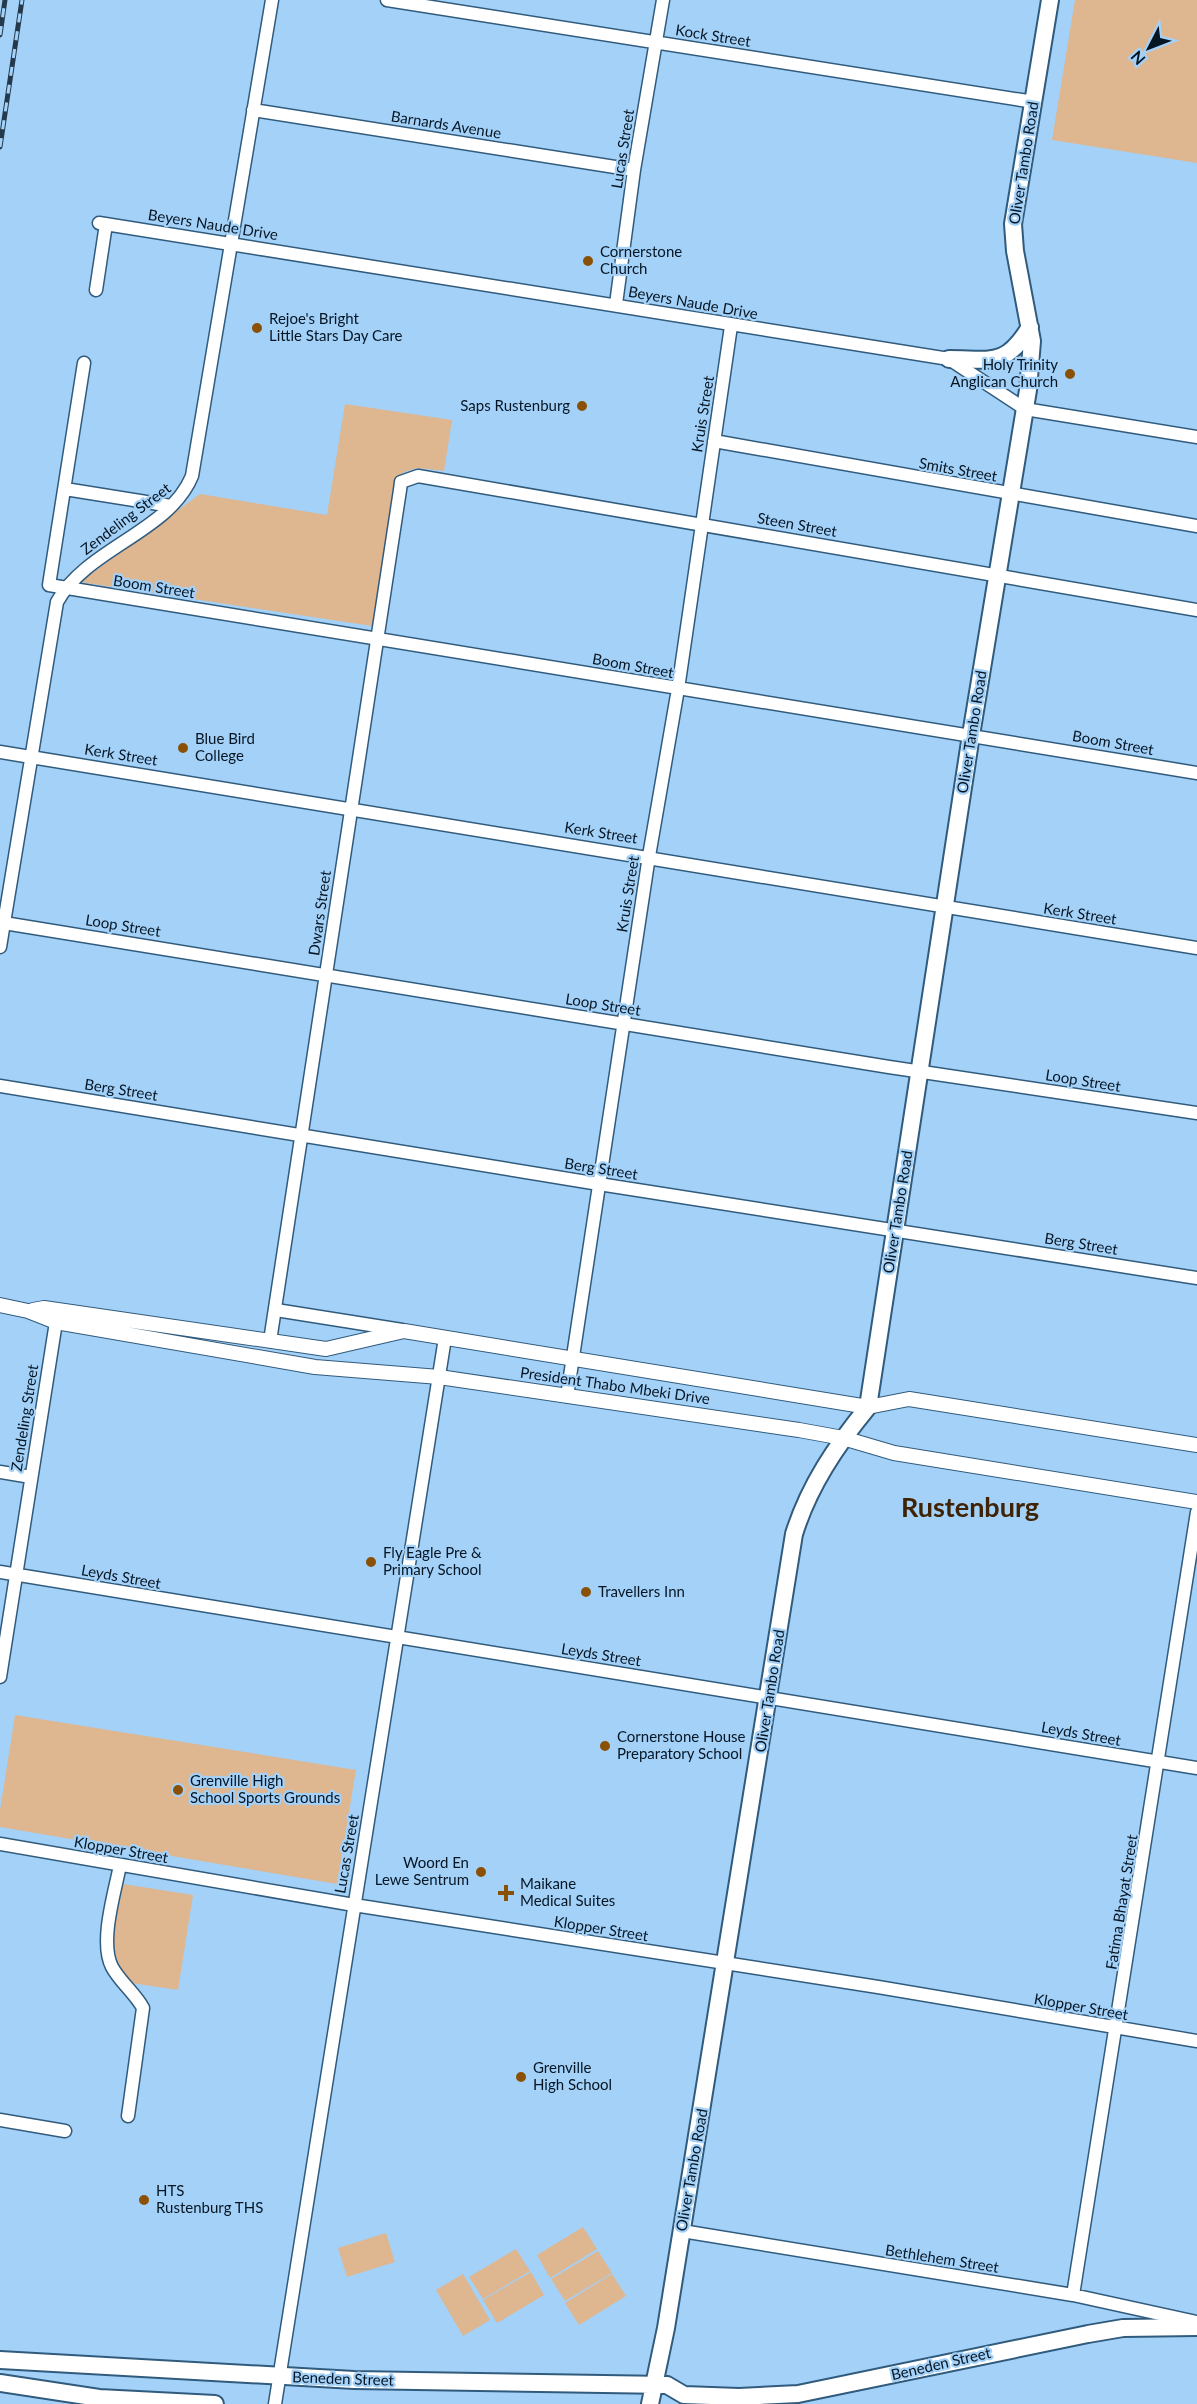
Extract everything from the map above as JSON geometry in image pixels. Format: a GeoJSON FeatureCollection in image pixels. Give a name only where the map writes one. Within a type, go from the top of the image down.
{"type":"FeatureCollection","features":[{"type":"Feature","properties":{"kind":"main road","name":"Oliver Tambo Road"},"geometry":{"type":"LineString","coordinates":[[650,2404],[666,2328],[794,1534],[802,1511],[840,1438],[868,1407],[919,1071],[947,907],[996,574],[1025,409],[1032,350],[1030,327],[1015,251],[1013,224],[1050,0]]}},
{"type":"Feature","properties":{"kind":"main road"},"geometry":{"type":"LineString","coordinates":[[949,359],[1002,358],[1019,345],[1030,327]]}},
{"type":"Feature","properties":{"kind":"main road","name":"Beneden Street"},"geometry":{"type":"LineString","coordinates":[[0,2360],[279,2376],[667,2385],[678,2399],[755,2397],[798,2394],[1124,2328],[1197,2327]]}},
{"type":"Feature","properties":{"kind":"main road"},"geometry":{"type":"LineString","coordinates":[[0,2383],[99,2398],[215,2404]]}},
{"type":"Feature","properties":{"kind":"street","name":"Zendeling Street"},"geometry":{"type":"LineString","coordinates":[[0,947],[57,602],[65,588],[87,568],[171,506],[185,492],[192,476],[233,243],[272,0]]}},
{"type":"Feature","properties":{"kind":"street","name":"Kock Street"},"geometry":{"type":"LineString","coordinates":[[387,0],[1034,102]]}},
{"type":"Feature","properties":{"kind":"street","name":"Lucas Street"},"geometry":{"type":"LineString","coordinates":[[616,304],[634,170],[663,0]]}},
{"type":"Feature","properties":{"kind":"street","name":"Barnards Avenue"},"geometry":{"type":"LineString","coordinates":[[253,110],[634,170]]}},
{"type":"Feature","properties":{"kind":"street","name":"Beyers Naude Drive"},"geometry":{"type":"LineString","coordinates":[[96,290],[103,224],[616,304],[731,326],[949,359],[1025,409],[1197,437]]}},
{"type":"Feature","properties":{"kind":"street","name":"Kruis Street"},"geometry":{"type":"LineString","coordinates":[[567,1396],[649,856],[678,689],[731,326]]}},
{"type":"Feature","properties":{"kind":"street"},"geometry":{"type":"LineString","coordinates":[[65,588],[49,585],[84,363]]}},
{"type":"Feature","properties":{"kind":"street","name":"Smits Street"},"geometry":{"type":"LineString","coordinates":[[714,441],[1197,525]]}},
{"type":"Feature","properties":{"kind":"street","name":"Steen Street"},"geometry":{"type":"LineString","coordinates":[[400,490],[401,482],[418,476],[1197,610]]}},
{"type":"Feature","properties":{"kind":"street"},"geometry":{"type":"LineString","coordinates":[[65,489],[171,506]]}},
{"type":"Feature","properties":{"kind":"street","name":"Dwars Street"},"geometry":{"type":"LineString","coordinates":[[270,1341],[400,490]]}},
{"type":"Feature","properties":{"kind":"street","name":"Boom Street"},"geometry":{"type":"LineString","coordinates":[[65,588],[1197,773]]}},
{"type":"Feature","properties":{"kind":"street","name":"Kerk Street"},"geometry":{"type":"LineString","coordinates":[[0,752],[351,807],[1197,948]]}},
{"type":"Feature","properties":{"kind":"street","name":"Loop Street"},"geometry":{"type":"LineString","coordinates":[[4,923],[623,1024],[1197,1113]]}},
{"type":"Feature","properties":{"kind":"street","name":"Berg Street"},"geometry":{"type":"LineString","coordinates":[[0,1086],[303,1133],[599,1184],[1197,1278]]}},
{"type":"Feature","properties":{"kind":"street","name":"President Thabo Mbeki Drive"},"geometry":{"type":"LineString","coordinates":[[0,1305],[28,1311],[56,1322],[315,1367],[439,1377],[567,1396],[840,1438],[894,1453],[1197,1502]]}},
{"type":"Feature","properties":{"kind":"street","name":"President Thabo Mbeki Drive"},"geometry":{"type":"LineString","coordinates":[[28,1311],[44,1308],[326,1349],[404,1331],[868,1407],[909,1399],[1197,1445]]}},
{"type":"Feature","properties":{"kind":"street"},"geometry":{"type":"LineString","coordinates":[[276,1310],[404,1331]]}},
{"type":"Feature","properties":{"kind":"street"},"geometry":{"type":"LineString","coordinates":[[56,1322],[68,1312]]}},
{"type":"Feature","properties":{"kind":"street","name":"Zendeling Street"},"geometry":{"type":"LineString","coordinates":[[0,1677],[56,1322]]}},
{"type":"Feature","properties":{"kind":"street","name":"Lucas Street"},"geometry":{"type":"LineString","coordinates":[[275,2404],[445,1338]]}},
{"type":"Feature","properties":{"kind":"street"},"geometry":{"type":"LineString","coordinates":[[0,1472],[31,1477]]}},
{"type":"Feature","properties":{"kind":"street","name":"Fatima Bhayat Street"},"geometry":{"type":"LineString","coordinates":[[1073,2295],[1197,1512]]}},
{"type":"Feature","properties":{"kind":"street","name":"Leyds Street"},"geometry":{"type":"LineString","coordinates":[[0,1572],[398,1639],[769,1697],[1197,1768]]}},
{"type":"Feature","properties":{"kind":"street","name":"Klopper Street"},"geometry":{"type":"LineString","coordinates":[[0,1844],[354,1905],[878,1987],[1197,2041]]}},
{"type":"Feature","properties":{"kind":"street"},"geometry":{"type":"LineString","coordinates":[[120,1865],[110,1920],[107,1955],[117,1975],[143,2008],[128,2116]]}},
{"type":"Feature","properties":{"kind":"street"},"geometry":{"type":"LineString","coordinates":[[0,2120],[65,2131]]}},
{"type":"Feature","properties":{"kind":"street","name":"Bethlehem Street"},"geometry":{"type":"LineString","coordinates":[[682,2231],[1073,2295],[1197,2322]]}},
{"type":"Feature","properties":{"kind":"shaded area"},"geometry":{"type":"Polygon","coordinates":[[[1075,0],[1197,0],[1197,163],[1052,140],[1075,0]]]}},
{"type":"Feature","properties":{"kind":"shaded area"},"geometry":{"type":"Polygon","coordinates":[[[345,404],[452,420],[444,471],[412,469],[396,479],[372,626],[80,582],[200,494],[327,515],[345,404]]]}},
{"type":"Feature","properties":{"kind":"shaded area","name":"Grenville High School Sports Grounds"},"geometry":{"type":"Polygon","coordinates":[[[15,1715],[356,1770],[337,1884],[0,1827],[0,1810],[15,1715]]]}},
{"type":"Feature","properties":{"kind":"shaded area"},"geometry":{"type":"Polygon","coordinates":[[[123,1884],[193,1895],[178,1990],[131,1983],[122,1970],[117,1959],[113,1936],[123,1884]]]}},
{"type":"Feature","properties":{"kind":"shaded area"},"geometry":{"type":"Polygon","coordinates":[[[583,2227],[597,2249],[550,2278],[537,2255],[583,2227]]]}},
{"type":"Feature","properties":{"kind":"shaded area"},"geometry":{"type":"Polygon","coordinates":[[[386,2233],[395,2262],[347,2277],[338,2248],[386,2233]]]}},
{"type":"Feature","properties":{"kind":"shaded area"},"geometry":{"type":"Polygon","coordinates":[[[516,2249],[530,2271],[483,2299],[469,2277],[516,2249]]]}},
{"type":"Feature","properties":{"kind":"shaded area"},"geometry":{"type":"Polygon","coordinates":[[[598,2251],[612,2273],[565,2301],[551,2279],[598,2251]]]}},
{"type":"Feature","properties":{"kind":"shaded area"},"geometry":{"type":"Polygon","coordinates":[[[531,2272],[544,2295],[497,2323],[483,2300],[531,2272]]]}},
{"type":"Feature","properties":{"kind":"shaded area"},"geometry":{"type":"Polygon","coordinates":[[[463,2274],[490,2320],[463,2336],[436,2290],[463,2274]]]}},
{"type":"Feature","properties":{"kind":"shaded area"},"geometry":{"type":"Polygon","coordinates":[[[612,2274],[626,2296],[579,2325],[565,2303],[612,2274]]]}},
{"type":"Feature","properties":{"kind":"railway"},"geometry":{"type":"LineString","coordinates":[[0,35],[5,0]]}},
{"type":"Feature","properties":{"kind":"railway"},"geometry":{"type":"LineString","coordinates":[[0,147],[22,0]]}},
{"type":"Feature","properties":{"kind":"place","name":"Cornerstone Church"},"geometry":{"type":"Point","coordinates":[588,261]}},
{"type":"Feature","properties":{"kind":"place","name":"Rejoe's Bright Little Stars Day Care"},"geometry":{"type":"Point","coordinates":[257,328]}},
{"type":"Feature","properties":{"kind":"place","name":"Holy Trinity Anglican Church"},"geometry":{"type":"Point","coordinates":[1070,374]}},
{"type":"Feature","properties":{"kind":"place","name":"Saps Rustenburg"},"geometry":{"type":"Point","coordinates":[582,406]}},
{"type":"Feature","properties":{"kind":"place","name":"Blue Bird College"},"geometry":{"type":"Point","coordinates":[183,748]}},
{"type":"Feature","properties":{"kind":"place","name":"Fly Eagle Pre & Primary School"},"geometry":{"type":"Point","coordinates":[371,1562]}},
{"type":"Feature","properties":{"kind":"place","name":"Travellers Inn"},"geometry":{"type":"Point","coordinates":[586,1592]}},
{"type":"Feature","properties":{"kind":"place","name":"Cornerstone House Preparatory School"},"geometry":{"type":"Point","coordinates":[605,1746]}},
{"type":"Feature","properties":{"kind":"place","name":"Grenville High School Sports Grounds"},"geometry":{"type":"Point","coordinates":[178,1790]}},
{"type":"Feature","properties":{"kind":"place","name":"Woord En Lewe Sentrum"},"geometry":{"type":"Point","coordinates":[481,1872]}},
{"type":"Feature","properties":{"kind":"place","name":"Maikane Medical Suites"},"geometry":{"type":"Point","coordinates":[506,1893]}},
{"type":"Feature","properties":{"kind":"place","name":"Grenville High School"},"geometry":{"type":"Point","coordinates":[521,2077]}},
{"type":"Feature","properties":{"kind":"place","name":"HTS Rustenburg THS"},"geometry":{"type":"Point","coordinates":[144,2200]}},
{"type":"Feature","properties":{"kind":"district","name":"Rustenburg"},"geometry":{"type":"Point","coordinates":[970,1508]}}]}
